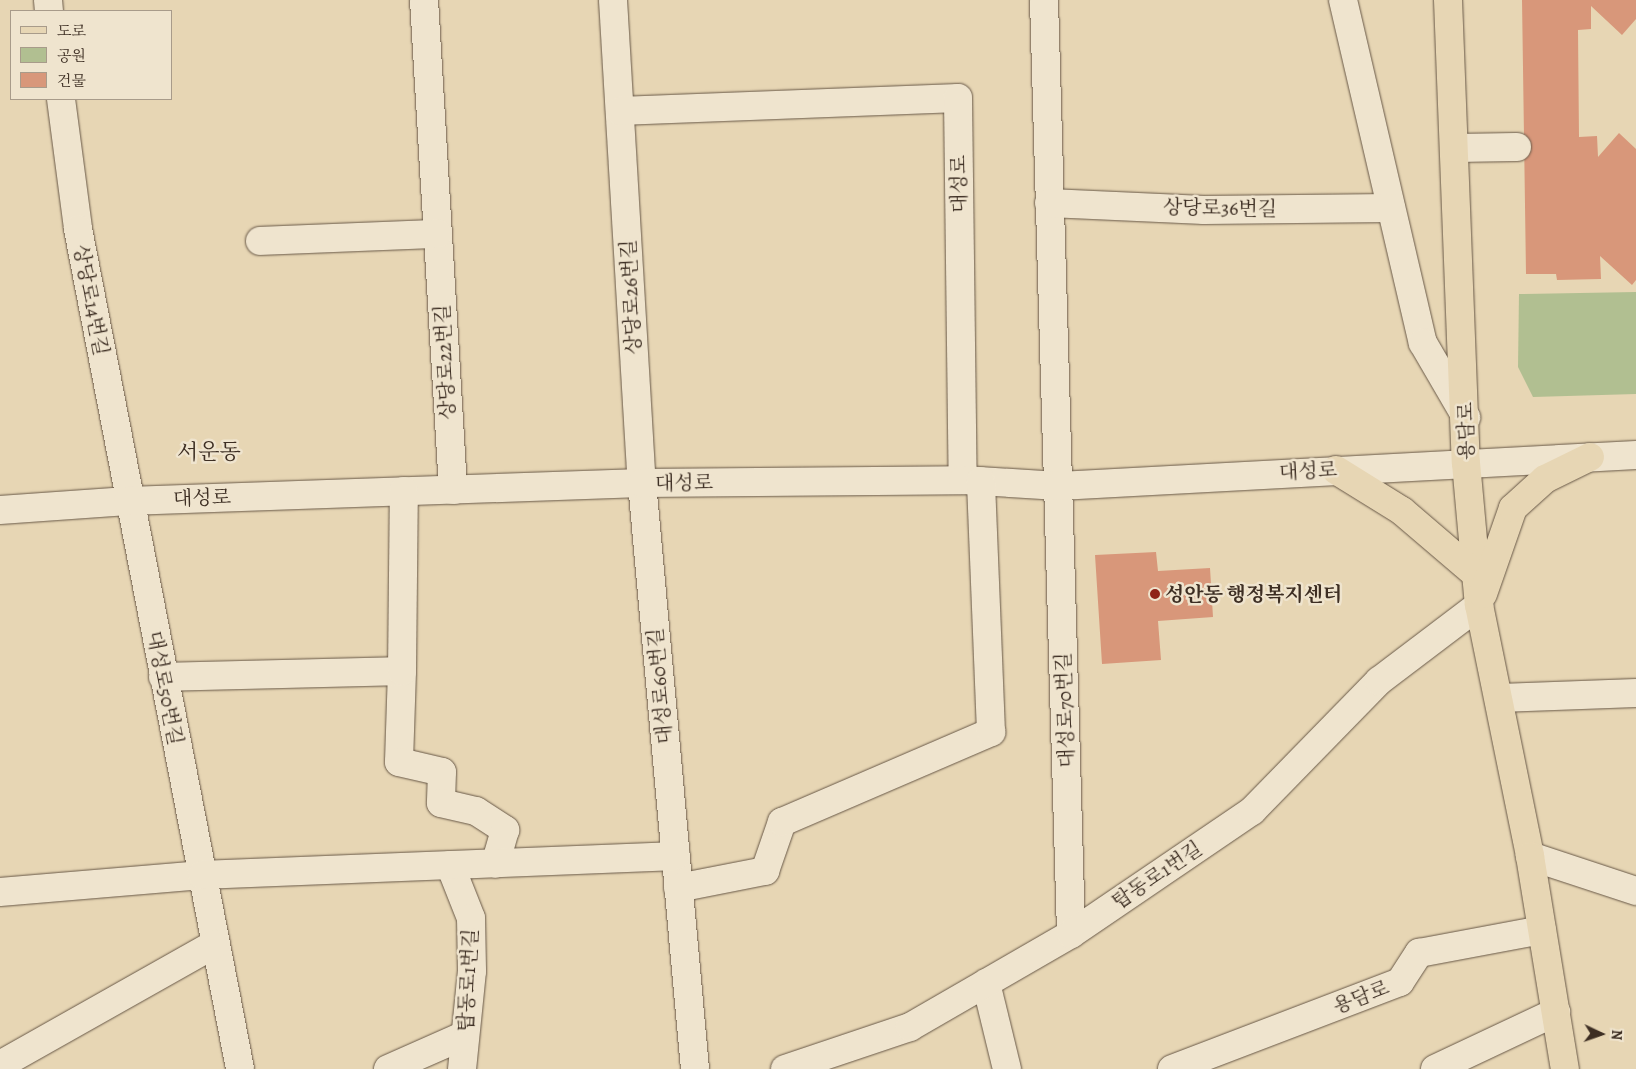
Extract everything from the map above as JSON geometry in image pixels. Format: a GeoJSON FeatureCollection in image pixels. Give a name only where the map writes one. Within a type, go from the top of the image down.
{"type":"FeatureCollection","features":[{"type":"Feature","properties":{"kind":"main road","name":"용담로"},"geometry":{"type":"LineString","coordinates":[[1448,0],[1466,417],[1466,462],[1479,605],[1500,698],[1530,856],[1565,1069]]}},
{"type":"Feature","properties":{"kind":"main road"},"geometry":{"type":"LineString","coordinates":[[1479,605],[1513,508],[1545,479],[1590,457]]}},
{"type":"Feature","properties":{"kind":"main road"},"geometry":{"type":"LineString","coordinates":[[1336,470],[1402,511],[1477,575]]}},
{"type":"Feature","properties":{"kind":"street","name":"상당로22번길"},"geometry":{"type":"LineString","coordinates":[[424,0],[453,490]]}},
{"type":"Feature","properties":{"kind":"street","name":"상당로26번길"},"geometry":{"type":"LineString","coordinates":[[613,0],[642,483]]}},
{"type":"Feature","properties":{"kind":"street"},"geometry":{"type":"LineString","coordinates":[[1044,0],[1059,486]]}},
{"type":"Feature","properties":{"kind":"street"},"geometry":{"type":"LineString","coordinates":[[1343,0],[1423,343],[1466,417]]}},
{"type":"Feature","properties":{"kind":"street","name":"대성로"},"geometry":{"type":"LineString","coordinates":[[620,112],[958,98],[972,480],[991,732],[782,822],[765,871],[678,888]]}},
{"type":"Feature","properties":{"kind":"street","name":"상당로14번길"},"geometry":{"type":"LineString","coordinates":[[61,100],[78,229],[128,501]]}},
{"type":"Feature","properties":{"kind":"street"},"geometry":{"type":"LineString","coordinates":[[1455,148],[1517,147]]}},
{"type":"Feature","properties":{"kind":"street","name":"상당로36번길"},"geometry":{"type":"LineString","coordinates":[[1049,203],[1204,210],[1391,208]]}},
{"type":"Feature","properties":{"kind":"street"},"geometry":{"type":"LineString","coordinates":[[260,241],[438,234]]}},
{"type":"Feature","properties":{"kind":"street","name":"대성로"},"geometry":{"type":"LineString","coordinates":[[0,510],[128,501],[642,483],[972,480],[1059,486],[1466,462],[1636,455]]}},
{"type":"Feature","properties":{"kind":"street","name":"대성로60번길"},"geometry":{"type":"LineString","coordinates":[[642,483],[695,1069]]}},
{"type":"Feature","properties":{"kind":"street","name":"대성로70번길"},"geometry":{"type":"LineString","coordinates":[[1059,486],[1070,934]]}},
{"type":"Feature","properties":{"kind":"street"},"geometry":{"type":"LineString","coordinates":[[404,491],[399,762],[442,772],[441,803],[476,811],[506,830],[495,864]]}},
{"type":"Feature","properties":{"kind":"street","name":"대성로50번길"},"geometry":{"type":"LineString","coordinates":[[128,501],[240,1069]]}},
{"type":"Feature","properties":{"kind":"street","name":"탑동로1번길"},"geometry":{"type":"LineString","coordinates":[[785,1069],[910,1027],[1070,934],[1252,811],[1379,682],[1479,605]]}},
{"type":"Feature","properties":{"kind":"street"},"geometry":{"type":"LineString","coordinates":[[163,677],[402,671]]}},
{"type":"Feature","properties":{"kind":"street"},"geometry":{"type":"LineString","coordinates":[[1500,698],[1636,693]]}},
{"type":"Feature","properties":{"kind":"street"},"geometry":{"type":"LineString","coordinates":[[0,892],[202,876],[676,856]]}},
{"type":"Feature","properties":{"kind":"street"},"geometry":{"type":"LineString","coordinates":[[1530,856],[1636,891]]}},
{"type":"Feature","properties":{"kind":"street","name":"탑동로1번길"},"geometry":{"type":"LineString","coordinates":[[450,865],[471,918],[462,1069]]}},
{"type":"Feature","properties":{"kind":"street","name":"용담로"},"geometry":{"type":"LineString","coordinates":[[1172,1069],[1400,982],[1419,953],[1542,930]]}},
{"type":"Feature","properties":{"kind":"street"},"geometry":{"type":"LineString","coordinates":[[0,1065],[215,944]]}},
{"type":"Feature","properties":{"kind":"street"},"geometry":{"type":"LineString","coordinates":[[986,983],[1008,1069]]}},
{"type":"Feature","properties":{"kind":"street"},"geometry":{"type":"LineString","coordinates":[[1435,1069],[1556,1012]]}},
{"type":"Feature","properties":{"kind":"street"},"geometry":{"type":"LineString","coordinates":[[388,1069],[465,1035]]}},
{"type":"Feature","properties":{"kind":"green space"},"geometry":{"type":"Polygon","coordinates":[[[1636,292],[1636,394],[1533,397],[1518,367],[1519,294],[1636,292]]]}},
{"type":"Feature","properties":{"kind":"building"},"geometry":{"type":"Polygon","coordinates":[[[1522,0],[1636,0],[1636,19],[1622,35],[1591,6],[1591,29],[1578,30],[1579,137],[1597,136],[1598,157],[1619,133],[1636,149],[1636,280],[1632,285],[1600,256],[1601,279],[1557,280],[1556,274],[1526,274],[1522,0]]]}},
{"type":"Feature","properties":{"kind":"building","name":"성안동 행정복지센터"},"geometry":{"type":"Polygon","coordinates":[[[1156,552],[1158,571],[1210,568],[1213,617],[1158,621],[1161,660],[1102,664],[1095,555],[1156,552]]]}},
{"type":"Feature","properties":{"kind":"place","name":"성안동 행정복지센터"},"geometry":{"type":"Point","coordinates":[1155,594]}},
{"type":"Feature","properties":{"kind":"district","name":"서운동"},"geometry":{"type":"Point","coordinates":[209,453]}}]}
